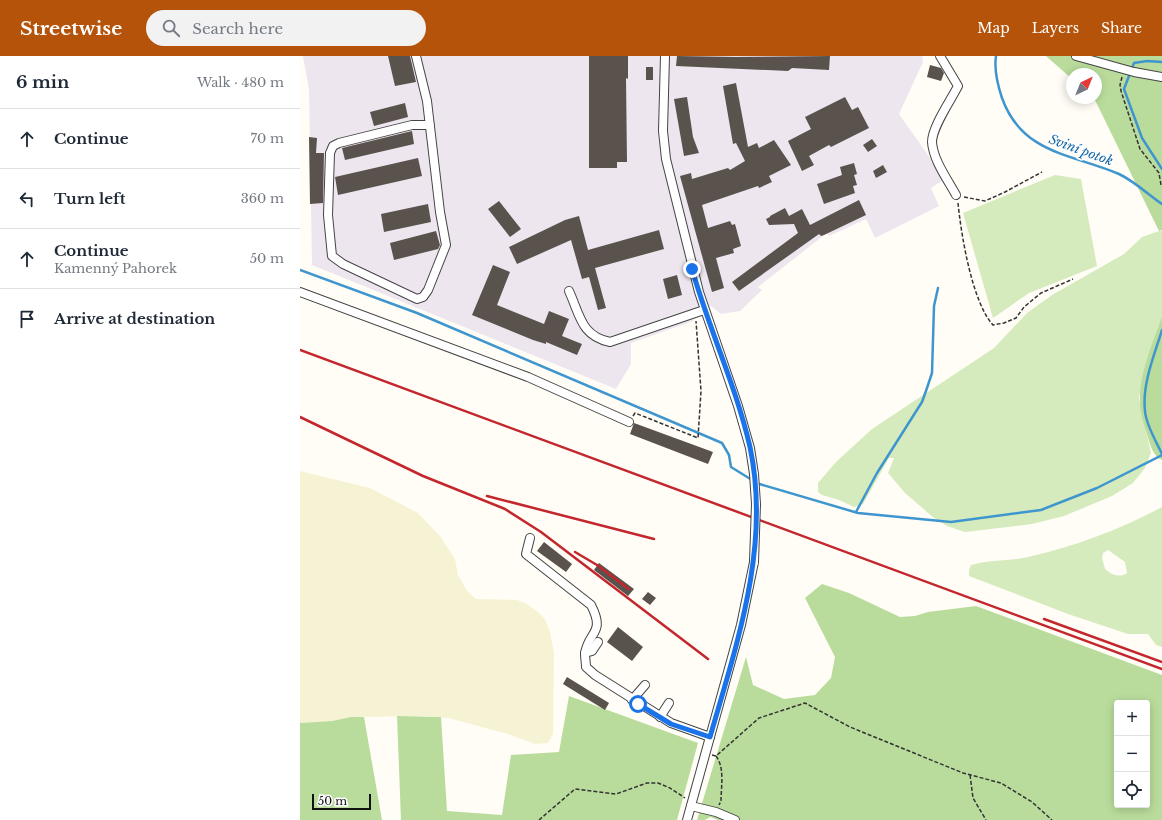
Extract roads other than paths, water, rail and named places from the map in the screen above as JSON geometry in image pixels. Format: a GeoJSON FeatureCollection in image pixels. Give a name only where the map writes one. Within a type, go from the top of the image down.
{"type":"FeatureCollection","features":[{"type":"Feature","properties":{"kind":"street"},"geometry":{"type":"LineString","coordinates":[[416,56],[427,101],[430,125],[440,212],[446,245],[428,290],[423,297],[417,299],[343,264],[332,256],[328,215],[330,153],[333,146],[339,143],[412,125],[430,125]]}},
{"type":"Feature","properties":{"kind":"street"},"geometry":{"type":"LineString","coordinates":[[665,56],[664,151],[692,269],[704,310],[738,406],[750,448],[754,474],[756,504],[754,562],[745,611],[687,820]]}},
{"type":"Feature","properties":{"kind":"street"},"geometry":{"type":"LineString","coordinates":[[940,56],[958,86],[935,129],[932,141],[935,155],[956,195]]}},
{"type":"Feature","properties":{"kind":"street"},"geometry":{"type":"LineString","coordinates":[[1076,56],[1134,72],[1162,77]]}},
{"type":"Feature","properties":{"kind":"street"},"geometry":{"type":"LineString","coordinates":[[569,291],[587,331],[600,340],[610,342],[704,310]]}},
{"type":"Feature","properties":{"kind":"street"},"geometry":{"type":"LineString","coordinates":[[300,292],[528,378],[629,422]]}},
{"type":"Feature","properties":{"kind":"street"},"geometry":{"type":"LineString","coordinates":[[530,538],[526,554],[591,605],[596,614],[597,627],[585,653],[586,667],[595,675],[632,700],[671,724],[710,737]]}},
{"type":"Feature","properties":{"kind":"street"},"geometry":{"type":"LineString","coordinates":[[585,653],[592,651],[598,642]]}},
{"type":"Feature","properties":{"kind":"street"},"geometry":{"type":"LineString","coordinates":[[632,700],[645,685]]}},
{"type":"Feature","properties":{"kind":"street"},"geometry":{"type":"LineString","coordinates":[[660,717],[669,704]]}},
{"type":"Feature","properties":{"kind":"street"},"geometry":{"type":"LineString","coordinates":[[692,803],[735,820]]}},
{"type":"Feature","properties":{"kind":"waterway","name":"Sviní potok"},"geometry":{"type":"LineString","coordinates":[[996,56],[997,77],[1002,98],[1011,117],[1022,131],[1050,150],[1101,167],[1125,177],[1162,204]]}},
{"type":"Feature","properties":{"kind":"waterway"},"geometry":{"type":"LineString","coordinates":[[1162,62],[1147,61],[1134,63],[1124,89],[1142,138],[1162,169]]}},
{"type":"Feature","properties":{"kind":"waterway"},"geometry":{"type":"LineString","coordinates":[[300,270],[417,313],[722,443],[729,455],[731,467],[752,480]]}},
{"type":"Feature","properties":{"kind":"waterway"},"geometry":{"type":"LineString","coordinates":[[856,512],[877,473],[922,402],[932,373],[934,306],[938,288]]}},
{"type":"Feature","properties":{"kind":"waterway","name":"Sviní potok"},"geometry":{"type":"LineString","coordinates":[[1162,330],[1149,370],[1145,391],[1145,411],[1147,422],[1162,454]]}},
{"type":"Feature","properties":{"kind":"waterway"},"geometry":{"type":"LineString","coordinates":[[756,483],[858,513],[951,522],[1041,510],[1097,488],[1162,455]]}},
{"type":"Feature","properties":{"kind":"railway"},"geometry":{"type":"LineString","coordinates":[[300,350],[1162,669]]}},
{"type":"Feature","properties":{"kind":"railway"},"geometry":{"type":"LineString","coordinates":[[300,417],[423,476],[505,509],[541,532],[708,659]]}},
{"type":"Feature","properties":{"kind":"railway"},"geometry":{"type":"LineString","coordinates":[[487,496],[654,539]]}},
{"type":"Feature","properties":{"kind":"railway"},"geometry":{"type":"LineString","coordinates":[[575,552],[597,565],[629,589]]}},
{"type":"Feature","properties":{"kind":"railway"},"geometry":{"type":"LineString","coordinates":[[1044,619],[1162,662]]}}]}
